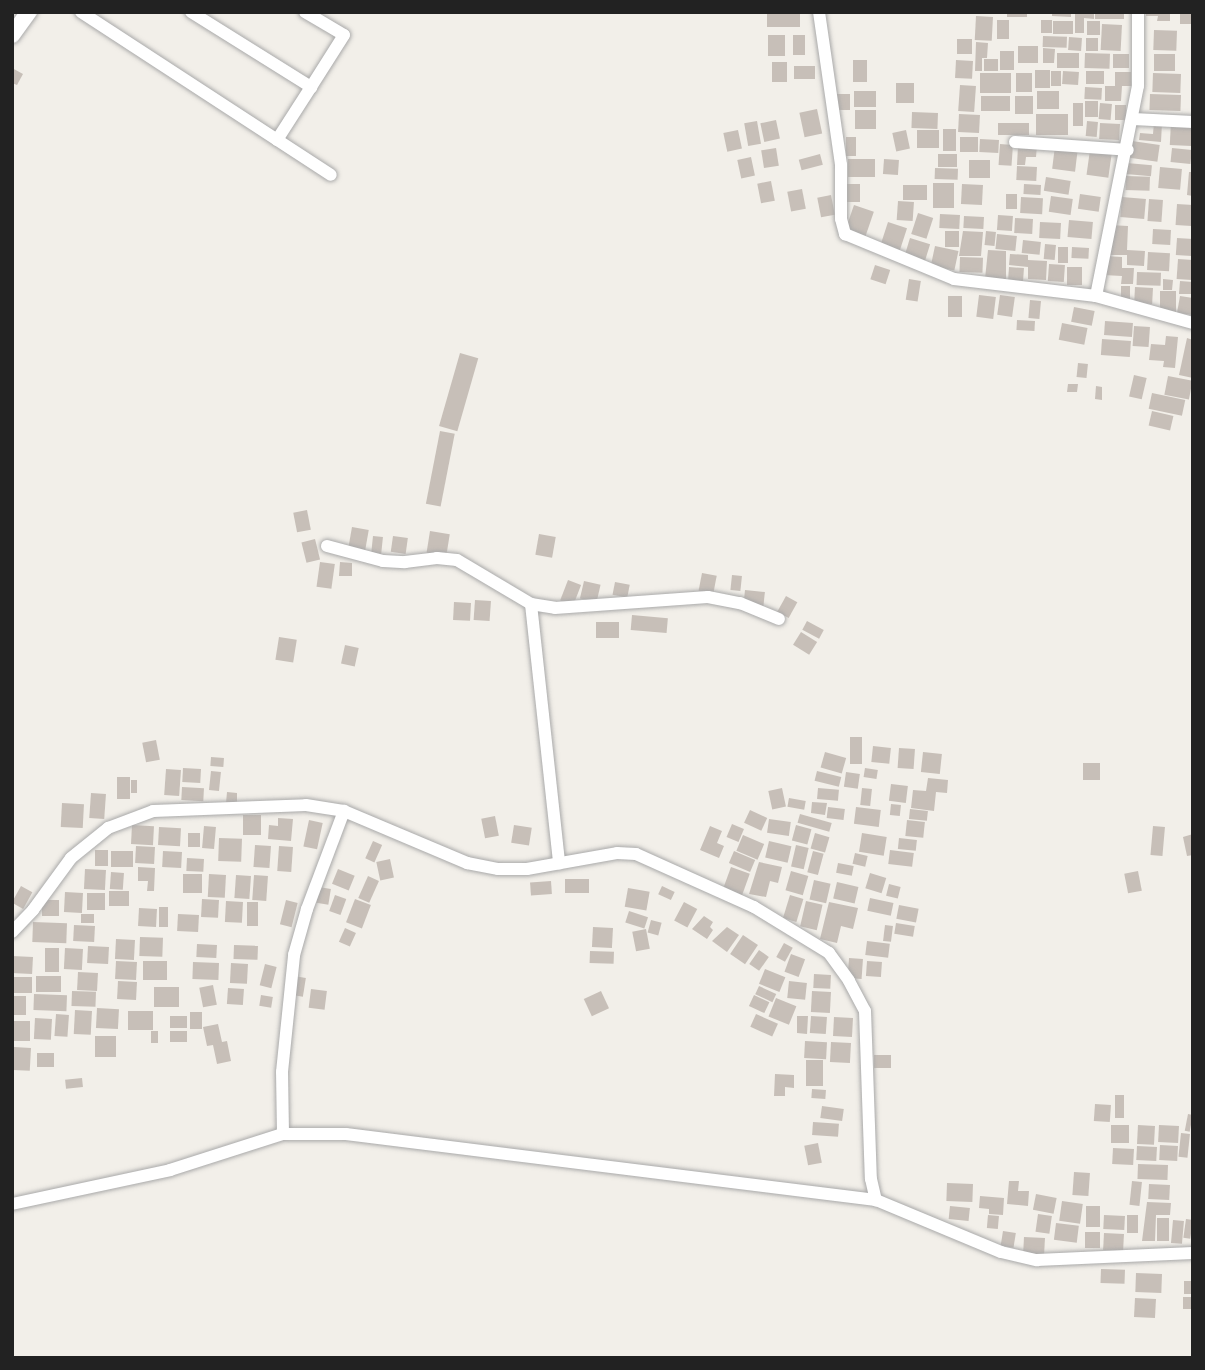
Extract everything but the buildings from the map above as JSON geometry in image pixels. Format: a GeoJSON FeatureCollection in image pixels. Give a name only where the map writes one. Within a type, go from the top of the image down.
{"type":"FeatureCollection","features":[{"type":"Feature","properties":{"kind":"street"},"geometry":{"type":"LineString","coordinates":[[12,35],[29,12]]}},
{"type":"Feature","properties":{"kind":"street"},"geometry":{"type":"LineString","coordinates":[[81,12],[331,175]]}},
{"type":"Feature","properties":{"kind":"street"},"geometry":{"type":"LineString","coordinates":[[276,140],[344,35],[305,12]]}},
{"type":"Feature","properties":{"kind":"street"},"geometry":{"type":"LineString","coordinates":[[819,12],[841,165],[841,219],[845,234],[954,279],[1096,296],[1193,323]]}},
{"type":"Feature","properties":{"kind":"street"},"geometry":{"type":"LineString","coordinates":[[1096,296],[1133,118],[1139,77],[1138,12]]}},
{"type":"Feature","properties":{"kind":"street"},"geometry":{"type":"LineString","coordinates":[[195,13],[311,87]]}},
{"type":"Feature","properties":{"kind":"street"},"geometry":{"type":"LineString","coordinates":[[1133,118],[1193,122]]}},
{"type":"Feature","properties":{"kind":"street"},"geometry":{"type":"LineString","coordinates":[[1015,142],[1128,150]]}},
{"type":"Feature","properties":{"kind":"street"},"geometry":{"type":"LineString","coordinates":[[327,546],[383,561],[405,562],[437,558],[457,560],[531,604],[572,608],[708,597],[725,598],[779,619]]}},
{"type":"Feature","properties":{"kind":"street"},"geometry":{"type":"LineString","coordinates":[[531,604],[559,863]]}},
{"type":"Feature","properties":{"kind":"street"},"geometry":{"type":"LineString","coordinates":[[12,932],[72,858],[108,828],[153,811],[306,805],[344,811],[467,863],[498,869],[527,869],[617,853],[636,854],[754,908],[829,953],[849,981],[865,1011],[871,1179],[876,1200]]}},
{"type":"Feature","properties":{"kind":"street"},"geometry":{"type":"LineString","coordinates":[[283,1134],[282,1072],[294,955],[316,883],[344,811]]}},
{"type":"Feature","properties":{"kind":"street"},"geometry":{"type":"LineString","coordinates":[[12,1204],[170,1170],[283,1134],[346,1134],[876,1200],[1001,1252],[1029,1258],[1058,1260],[1193,1253]]}}]}
